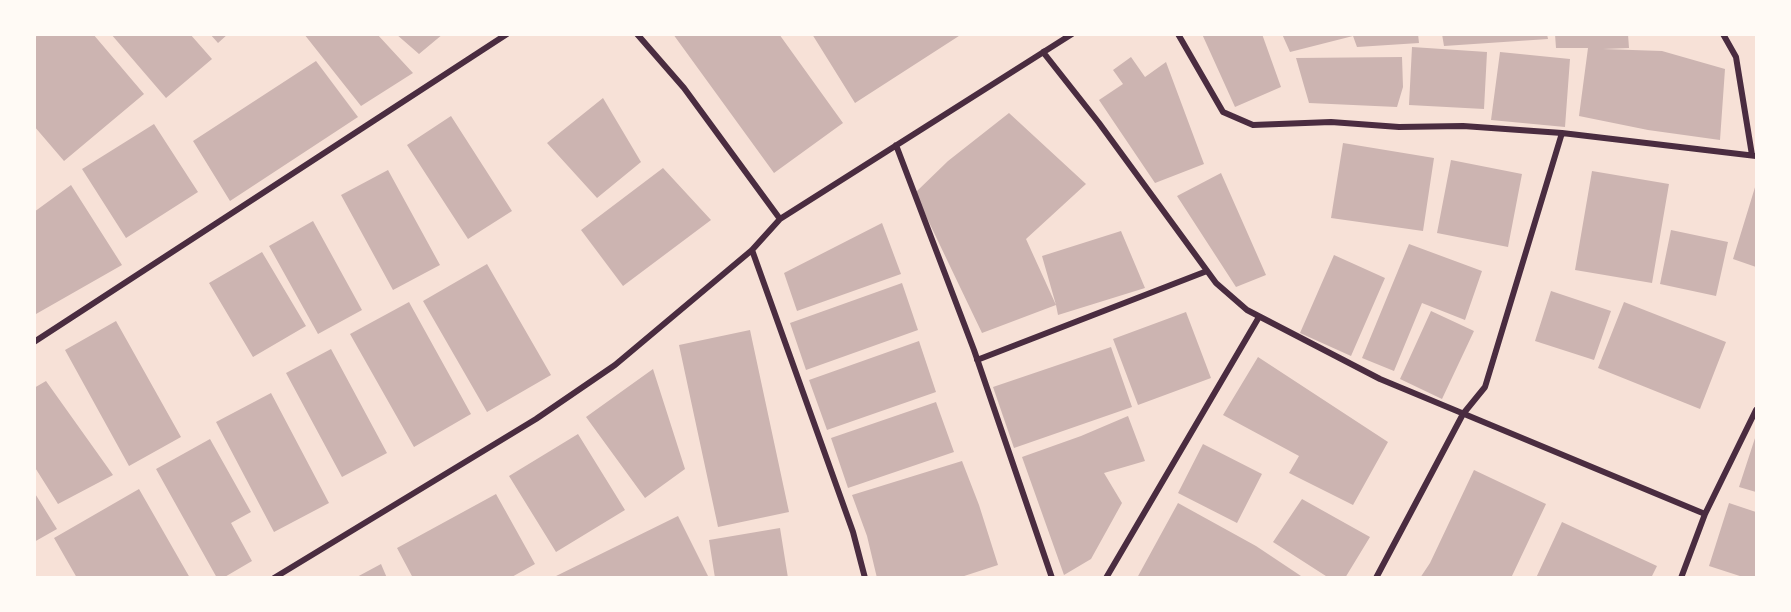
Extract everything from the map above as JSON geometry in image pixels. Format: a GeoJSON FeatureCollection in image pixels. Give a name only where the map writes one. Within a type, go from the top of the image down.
{"type":"FeatureCollection","features":[{"type":"Feature","properties":{"kind":"street"},"geometry":{"type":"LineString","coordinates":[[34,342],[507,34]]}},
{"type":"Feature","properties":{"kind":"street"},"geometry":{"type":"LineString","coordinates":[[637,34],[684,88],[780,219]]}},
{"type":"Feature","properties":{"kind":"street"},"geometry":{"type":"LineString","coordinates":[[274,578],[536,419],[615,365],[752,250],[780,219],[1072,34]]}},
{"type":"Feature","properties":{"kind":"street"},"geometry":{"type":"LineString","coordinates":[[1178,34],[1223,112],[1253,125],[1331,122],[1399,127],[1463,126],[1562,133],[1754,155],[1736,57],[1723,34]]}},
{"type":"Feature","properties":{"kind":"street"},"geometry":{"type":"LineString","coordinates":[[1043,52],[1099,123],[1216,283],[1247,310],[1380,379],[1706,514]]}},
{"type":"Feature","properties":{"kind":"street"},"geometry":{"type":"LineString","coordinates":[[1376,578],[1463,414],[1485,387],[1562,133]]}},
{"type":"Feature","properties":{"kind":"street"},"geometry":{"type":"LineString","coordinates":[[896,145],[977,360],[1052,578]]}},
{"type":"Feature","properties":{"kind":"street"},"geometry":{"type":"LineString","coordinates":[[752,250],[853,532],[864,577]]}},
{"type":"Feature","properties":{"kind":"street"},"geometry":{"type":"LineString","coordinates":[[977,360],[1207,271]]}},
{"type":"Feature","properties":{"kind":"street"},"geometry":{"type":"LineString","coordinates":[[1106,578],[1259,317]]}},
{"type":"Feature","properties":{"kind":"street"},"geometry":{"type":"LineString","coordinates":[[1681,578],[1706,514],[1756,410]]}},
{"type":"Feature","properties":{"kind":"building"},"geometry":{"type":"Polygon","coordinates":[[[39,34],[93,34],[144,94],[64,161],[34,126],[34,38],[39,34]]]}},
{"type":"Feature","properties":{"kind":"building"},"geometry":{"type":"Polygon","coordinates":[[[111,34],[190,34],[212,59],[166,98],[111,34]]]}},
{"type":"Feature","properties":{"kind":"building"},"geometry":{"type":"Polygon","coordinates":[[[210,34],[228,34],[218,43],[210,34]]]}},
{"type":"Feature","properties":{"kind":"building"},"geometry":{"type":"Polygon","coordinates":[[[304,34],[377,34],[413,73],[361,106],[304,34]]]}},
{"type":"Feature","properties":{"kind":"building"},"geometry":{"type":"Polygon","coordinates":[[[396,34],[443,34],[419,54],[396,34]]]}},
{"type":"Feature","properties":{"kind":"building"},"geometry":{"type":"Polygon","coordinates":[[[673,34],[779,34],[843,123],[774,173],[673,34]]]}},
{"type":"Feature","properties":{"kind":"building"},"geometry":{"type":"Polygon","coordinates":[[[812,34],[962,34],[855,103],[812,34]]]}},
{"type":"Feature","properties":{"kind":"building"},"geometry":{"type":"Polygon","coordinates":[[[1202,34],[1262,34],[1281,87],[1235,107],[1202,34]]]}},
{"type":"Feature","properties":{"kind":"building"},"geometry":{"type":"Polygon","coordinates":[[[1282,34],[1418,34],[1419,43],[1357,47],[1353,36],[1290,52],[1282,34]]]}},
{"type":"Feature","properties":{"kind":"building"},"geometry":{"type":"Polygon","coordinates":[[[1442,34],[1547,34],[1548,39],[1444,46],[1442,34]]]}},
{"type":"Feature","properties":{"kind":"building"},"geometry":{"type":"Polygon","coordinates":[[[1555,34],[1628,34],[1629,48],[1603,49],[1662,51],[1725,69],[1720,140],[1648,130],[1579,116],[1588,48],[1556,48],[1555,34]]]}},
{"type":"Feature","properties":{"kind":"building"},"geometry":{"type":"Polygon","coordinates":[[[1412,47],[1487,52],[1484,109],[1409,105],[1412,47]]]}},
{"type":"Feature","properties":{"kind":"building"},"geometry":{"type":"Polygon","coordinates":[[[1500,52],[1570,59],[1565,127],[1491,120],[1500,52]]]}},
{"type":"Feature","properties":{"kind":"building"},"geometry":{"type":"Polygon","coordinates":[[[1131,57],[1145,77],[1166,62],[1204,164],[1155,183],[1099,100],[1123,84],[1113,70],[1131,57]]]}},
{"type":"Feature","properties":{"kind":"building"},"geometry":{"type":"Polygon","coordinates":[[[1402,57],[1403,87],[1397,107],[1309,103],[1296,58],[1402,57]]]}},
{"type":"Feature","properties":{"kind":"building"},"geometry":{"type":"Polygon","coordinates":[[[316,61],[358,117],[230,201],[193,141],[316,61]]]}},
{"type":"Feature","properties":{"kind":"building"},"geometry":{"type":"Polygon","coordinates":[[[603,98],[641,162],[597,198],[547,143],[603,98]]]}},
{"type":"Feature","properties":{"kind":"building"},"geometry":{"type":"Polygon","coordinates":[[[1009,113],[1086,184],[1026,239],[1056,305],[982,333],[915,193],[948,161],[1009,113]]]}},
{"type":"Feature","properties":{"kind":"building"},"geometry":{"type":"Polygon","coordinates":[[[451,116],[512,211],[468,239],[407,145],[451,116]]]}},
{"type":"Feature","properties":{"kind":"building"},"geometry":{"type":"Polygon","coordinates":[[[154,124],[198,192],[126,238],[82,169],[154,124]]]}},
{"type":"Feature","properties":{"kind":"building"},"geometry":{"type":"Polygon","coordinates":[[[1343,143],[1434,158],[1423,231],[1331,218],[1343,143]]]}},
{"type":"Feature","properties":{"kind":"building"},"geometry":{"type":"Polygon","coordinates":[[[1451,160],[1522,174],[1508,247],[1437,233],[1451,160]]]}},
{"type":"Feature","properties":{"kind":"building"},"geometry":{"type":"Polygon","coordinates":[[[663,168],[711,220],[623,286],[581,230],[663,168]]]}},
{"type":"Feature","properties":{"kind":"building"},"geometry":{"type":"Polygon","coordinates":[[[388,170],[440,265],[393,290],[341,195],[388,170]]]}},
{"type":"Feature","properties":{"kind":"building"},"geometry":{"type":"Polygon","coordinates":[[[1592,171],[1669,184],[1652,283],[1575,270],[1592,171]]]}},
{"type":"Feature","properties":{"kind":"building"},"geometry":{"type":"Polygon","coordinates":[[[1221,173],[1266,275],[1236,287],[1177,196],[1221,173]]]}},
{"type":"Feature","properties":{"kind":"building"},"geometry":{"type":"Polygon","coordinates":[[[1756,184],[1756,267],[1733,259],[1756,184]]]}},
{"type":"Feature","properties":{"kind":"building"},"geometry":{"type":"Polygon","coordinates":[[[71,185],[122,265],[36,314],[34,212],[71,185]]]}},
{"type":"Feature","properties":{"kind":"building"},"geometry":{"type":"Polygon","coordinates":[[[313,221],[362,310],[318,334],[269,246],[313,221]]]}},
{"type":"Feature","properties":{"kind":"building"},"geometry":{"type":"Polygon","coordinates":[[[882,223],[901,274],[797,311],[784,273],[882,223]]]}},
{"type":"Feature","properties":{"kind":"building"},"geometry":{"type":"Polygon","coordinates":[[[1671,230],[1728,242],[1716,296],[1660,284],[1671,230]]]}},
{"type":"Feature","properties":{"kind":"building"},"geometry":{"type":"Polygon","coordinates":[[[1121,231],[1145,288],[1058,315],[1042,256],[1121,231]]]}},
{"type":"Feature","properties":{"kind":"building"},"geometry":{"type":"Polygon","coordinates":[[[1409,244],[1482,271],[1465,320],[1422,303],[1394,371],[1362,358],[1409,244]]]}},
{"type":"Feature","properties":{"kind":"building"},"geometry":{"type":"Polygon","coordinates":[[[262,252],[306,326],[253,357],[209,283],[262,252]]]}},
{"type":"Feature","properties":{"kind":"building"},"geometry":{"type":"Polygon","coordinates":[[[1334,255],[1385,278],[1351,356],[1300,333],[1334,255]]]}},
{"type":"Feature","properties":{"kind":"building"},"geometry":{"type":"Polygon","coordinates":[[[487,264],[551,375],[487,412],[423,301],[487,264]]]}},
{"type":"Feature","properties":{"kind":"building"},"geometry":{"type":"Polygon","coordinates":[[[902,283],[918,330],[806,370],[790,323],[902,283]]]}},
{"type":"Feature","properties":{"kind":"building"},"geometry":{"type":"Polygon","coordinates":[[[1551,291],[1611,311],[1594,360],[1535,341],[1551,291]]]}},
{"type":"Feature","properties":{"kind":"building"},"geometry":{"type":"Polygon","coordinates":[[[409,302],[471,414],[414,447],[350,334],[409,302]]]}},
{"type":"Feature","properties":{"kind":"building"},"geometry":{"type":"Polygon","coordinates":[[[1624,302],[1726,342],[1700,409],[1598,368],[1624,302]]]}},
{"type":"Feature","properties":{"kind":"building"},"geometry":{"type":"Polygon","coordinates":[[[1431,311],[1474,331],[1442,399],[1400,379],[1431,311]]]}},
{"type":"Feature","properties":{"kind":"building"},"geometry":{"type":"Polygon","coordinates":[[[1186,312],[1211,378],[1138,405],[1113,339],[1186,312]]]}},
{"type":"Feature","properties":{"kind":"building"},"geometry":{"type":"Polygon","coordinates":[[[116,321],[181,437],[129,466],[65,350],[116,321]]]}},
{"type":"Feature","properties":{"kind":"building"},"geometry":{"type":"Polygon","coordinates":[[[750,330],[789,512],[718,527],[679,345],[750,330]]]}},
{"type":"Feature","properties":{"kind":"building"},"geometry":{"type":"Polygon","coordinates":[[[919,341],[936,392],[827,430],[809,380],[919,341]]]}},
{"type":"Feature","properties":{"kind":"building"},"geometry":{"type":"Polygon","coordinates":[[[1111,347],[1132,407],[1014,448],[993,387],[1111,347]]]}},
{"type":"Feature","properties":{"kind":"building"},"geometry":{"type":"Polygon","coordinates":[[[331,349],[387,453],[342,477],[286,373],[331,349]]]}},
{"type":"Feature","properties":{"kind":"building"},"geometry":{"type":"Polygon","coordinates":[[[1258,357],[1388,442],[1353,505],[1289,473],[1299,456],[1223,415],[1258,357]]]}},
{"type":"Feature","properties":{"kind":"building"},"geometry":{"type":"Polygon","coordinates":[[[653,369],[685,469],[645,498],[586,417],[653,369]]]}},
{"type":"Feature","properties":{"kind":"building"},"geometry":{"type":"Polygon","coordinates":[[[46,381],[113,475],[58,504],[34,466],[34,388],[46,381]]]}},
{"type":"Feature","properties":{"kind":"building"},"geometry":{"type":"Polygon","coordinates":[[[271,393],[329,503],[274,532],[216,422],[271,393]]]}},
{"type":"Feature","properties":{"kind":"building"},"geometry":{"type":"Polygon","coordinates":[[[936,402],[954,452],[848,488],[831,438],[936,402]]]}},
{"type":"Feature","properties":{"kind":"building"},"geometry":{"type":"Polygon","coordinates":[[[1128,416],[1145,461],[1104,473],[1122,503],[1091,559],[1064,575],[1022,457],[1128,416]]]}},
{"type":"Feature","properties":{"kind":"building"},"geometry":{"type":"Polygon","coordinates":[[[578,434],[625,510],[556,552],[509,476],[578,434]]]}},
{"type":"Feature","properties":{"kind":"building"},"geometry":{"type":"Polygon","coordinates":[[[1756,435],[1756,492],[1739,487],[1756,435]]]}},
{"type":"Feature","properties":{"kind":"building"},"geometry":{"type":"Polygon","coordinates":[[[210,439],[251,512],[231,523],[252,561],[223,578],[217,578],[156,469],[210,439]]]}},
{"type":"Feature","properties":{"kind":"building"},"geometry":{"type":"Polygon","coordinates":[[[1203,444],[1262,474],[1237,523],[1178,493],[1203,444]]]}},
{"type":"Feature","properties":{"kind":"building"},"geometry":{"type":"Polygon","coordinates":[[[962,461],[998,565],[958,578],[877,578],[867,536],[852,495],[962,461]]]}},
{"type":"Feature","properties":{"kind":"building"},"geometry":{"type":"Polygon","coordinates":[[[1474,470],[1546,504],[1511,578],[1420,578],[1430,563],[1474,470]]]}},
{"type":"Feature","properties":{"kind":"building"},"geometry":{"type":"Polygon","coordinates":[[[139,489],[190,578],[77,578],[54,538],[139,489]]]}},
{"type":"Feature","properties":{"kind":"building"},"geometry":{"type":"Polygon","coordinates":[[[34,492],[57,529],[34,542],[34,492]]]}},
{"type":"Feature","properties":{"kind":"building"},"geometry":{"type":"Polygon","coordinates":[[[496,494],[535,564],[510,578],[413,578],[397,548],[496,494]]]}},
{"type":"Feature","properties":{"kind":"building"},"geometry":{"type":"Polygon","coordinates":[[[1302,499],[1370,537],[1345,578],[1329,578],[1273,542],[1302,499]]]}},
{"type":"Feature","properties":{"kind":"building"},"geometry":{"type":"Polygon","coordinates":[[[1178,503],[1256,546],[1304,578],[1137,578],[1178,503]]]}},
{"type":"Feature","properties":{"kind":"building"},"geometry":{"type":"Polygon","coordinates":[[[1729,503],[1756,512],[1756,578],[1746,578],[1709,566],[1729,503]]]}},
{"type":"Feature","properties":{"kind":"building"},"geometry":{"type":"Polygon","coordinates":[[[678,516],[709,578],[552,578],[678,516]]]}},
{"type":"Feature","properties":{"kind":"building"},"geometry":{"type":"Polygon","coordinates":[[[1562,522],[1657,566],[1651,578],[1536,578],[1562,522]]]}},
{"type":"Feature","properties":{"kind":"building"},"geometry":{"type":"Polygon","coordinates":[[[780,528],[788,578],[715,578],[709,540],[780,528]]]}},
{"type":"Feature","properties":{"kind":"building"},"geometry":{"type":"Polygon","coordinates":[[[381,564],[387,578],[355,578],[381,564]]]}}]}
